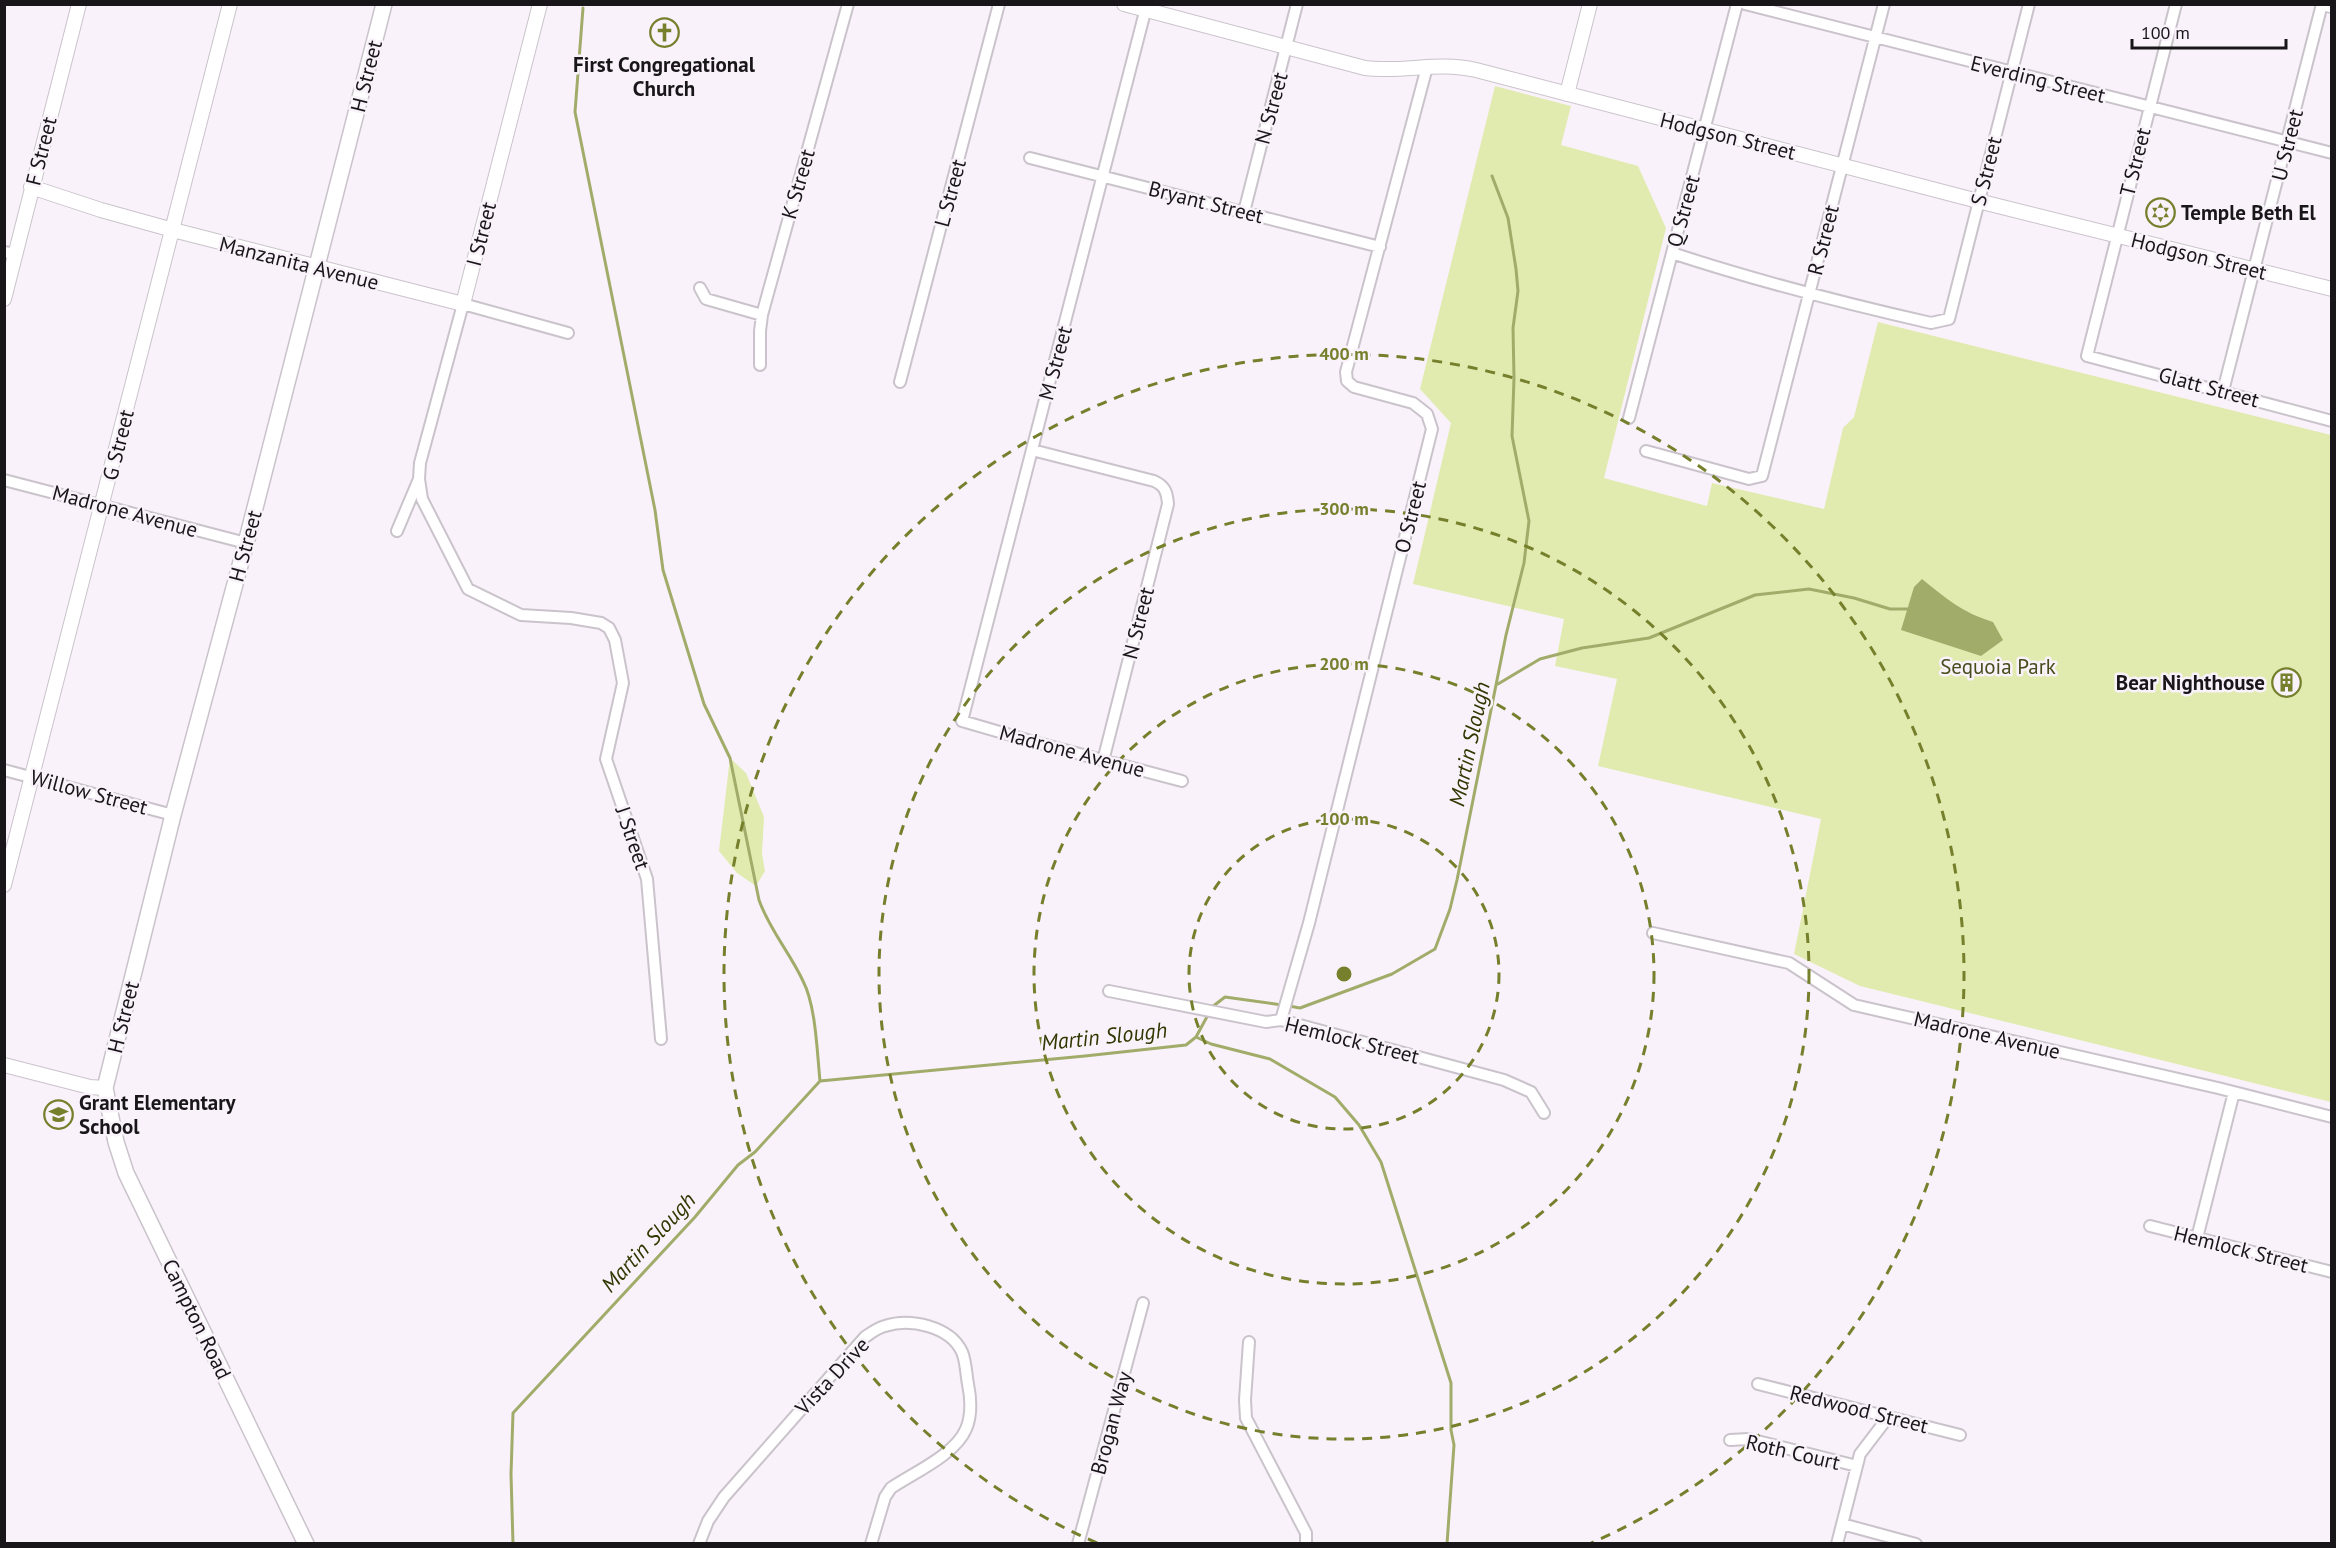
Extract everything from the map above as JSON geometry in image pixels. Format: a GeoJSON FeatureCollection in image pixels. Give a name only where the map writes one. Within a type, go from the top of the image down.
{"type":"FeatureCollection","features":[{"type":"Feature","properties":{"kind":"main road","name":"H Street"},"geometry":{"type":"LineString","coordinates":[[105,1088],[173,815],[246,543],[384,4]]}},
{"type":"Feature","properties":{"kind":"main road","name":"Campton Road"},"geometry":{"type":"LineString","coordinates":[[105,1088],[116,1142],[126,1173],[306,1544]]}},
{"type":"Feature","properties":{"kind":"street","name":"F Street"},"geometry":{"type":"LineString","coordinates":[[4,299],[10,253],[31,187],[79,4]]}},
{"type":"Feature","properties":{"kind":"street","name":"G Street"},"geometry":{"type":"LineString","coordinates":[[4,885],[230,4]]}},
{"type":"Feature","properties":{"kind":"street","name":"I Street"},"geometry":{"type":"LineString","coordinates":[[419,479],[420,463],[540,4]]}},
{"type":"Feature","properties":{"kind":"street","name":"K Street"},"geometry":{"type":"LineString","coordinates":[[760,365],[762,315],[848,4]]}},
{"type":"Feature","properties":{"kind":"street","name":"L Street"},"geometry":{"type":"LineString","coordinates":[[900,382],[999,4]]}},
{"type":"Feature","properties":{"kind":"street","name":"Hodgson Street"},"geometry":{"type":"LineString","coordinates":[[1124,4],[1146,7],[1286,48],[1365,68],[1394,70],[1459,66],[1978,201],[2331,289]]}},
{"type":"Feature","properties":{"kind":"street","name":"N Street"},"geometry":{"type":"LineString","coordinates":[[1244,212],[1297,4]]}},
{"type":"Feature","properties":{"kind":"street"},"geometry":{"type":"LineString","coordinates":[[1567,94],[1590,4]]}},
{"type":"Feature","properties":{"kind":"street","name":"Q Street"},"geometry":{"type":"LineString","coordinates":[[1629,418],[1737,4]]}},
{"type":"Feature","properties":{"kind":"street","name":"Everding Street"},"geometry":{"type":"LineString","coordinates":[[1745,4],[2331,153]]}},
{"type":"Feature","properties":{"kind":"street","name":"R Street"},"geometry":{"type":"LineString","coordinates":[[1646,451],[1749,479],[1762,476],[1884,4]]}},
{"type":"Feature","properties":{"kind":"street","name":"S Street"},"geometry":{"type":"LineString","coordinates":[[1809,293],[1931,323],[1949,319],[2029,4]]}},
{"type":"Feature","properties":{"kind":"street","name":"T Street"},"geometry":{"type":"LineString","coordinates":[[2087,356],[2176,4]]}},
{"type":"Feature","properties":{"kind":"street","name":"U Street"},"geometry":{"type":"LineString","coordinates":[[2223,391],[2322,4]]}},
{"type":"Feature","properties":{"kind":"street","name":"M Street"},"geometry":{"type":"LineString","coordinates":[[962,721],[1146,7]]}},
{"type":"Feature","properties":{"kind":"street","name":"O Street"},"geometry":{"type":"LineString","coordinates":[[1281,1020],[1309,923],[1432,429],[1427,414],[1413,403],[1354,387],[1347,381],[1346,372],[1427,67]]}},
{"type":"Feature","properties":{"kind":"street","name":"Bryant Street"},"geometry":{"type":"LineString","coordinates":[[1030,158],[1380,247]]}},
{"type":"Feature","properties":{"kind":"street","name":"Manzanita Avenue"},"geometry":{"type":"LineString","coordinates":[[31,187],[100,210],[172,230],[568,333]]}},
{"type":"Feature","properties":{"kind":"street"},"geometry":{"type":"LineString","coordinates":[[1672,253],[1740,275],[1809,293]]}},
{"type":"Feature","properties":{"kind":"street"},"geometry":{"type":"LineString","coordinates":[[700,288],[706,299],[762,315]]}},
{"type":"Feature","properties":{"kind":"street","name":"Glatt Street"},"geometry":{"type":"LineString","coordinates":[[2087,356],[2331,421]]}},
{"type":"Feature","properties":{"kind":"street","name":"N Street"},"geometry":{"type":"LineString","coordinates":[[1032,450],[1144,478],[1163,485],[1167,494],[1168,504],[1103,761]]}},
{"type":"Feature","properties":{"kind":"street"},"geometry":{"type":"LineString","coordinates":[[397,531],[419,479]]}},
{"type":"Feature","properties":{"kind":"street","name":"J Street"},"geometry":{"type":"LineString","coordinates":[[419,479],[422,499],[468,590],[521,615],[601,623],[609,628],[615,640],[623,683],[606,759],[647,879],[661,1039]]}},
{"type":"Feature","properties":{"kind":"street","name":"Madrone Avenue"},"geometry":{"type":"LineString","coordinates":[[4,480],[246,543]]}},
{"type":"Feature","properties":{"kind":"street","name":"Madrone Avenue"},"geometry":{"type":"LineString","coordinates":[[962,721],[1182,781]]}},
{"type":"Feature","properties":{"kind":"street","name":"Willow Street"},"geometry":{"type":"LineString","coordinates":[[4,770],[173,815]]}},
{"type":"Feature","properties":{"kind":"street","name":"Madrone Avenue"},"geometry":{"type":"LineString","coordinates":[[1653,933],[1789,963],[1854,1005],[2234,1092],[2331,1117]]}},
{"type":"Feature","properties":{"kind":"street","name":"Hemlock Street"},"geometry":{"type":"LineString","coordinates":[[1109,991],[1266,1022],[1281,1020],[1504,1080],[1532,1092],[1544,1113]]}},
{"type":"Feature","properties":{"kind":"street"},"geometry":{"type":"LineString","coordinates":[[4,1065],[90,1087],[105,1088]]}},
{"type":"Feature","properties":{"kind":"street"},"geometry":{"type":"LineString","coordinates":[[2196,1238],[2234,1092]]}},
{"type":"Feature","properties":{"kind":"street","name":"Hemlock Street"},"geometry":{"type":"LineString","coordinates":[[2150,1226],[2331,1272]]}},
{"type":"Feature","properties":{"kind":"street","name":"Brogan Way"},"geometry":{"type":"LineString","coordinates":[[1078,1544],[1143,1303]]}},
{"type":"Feature","properties":{"kind":"street","name":"Vista Drive"},"geometry":{"type":"LineString","coordinates":[[699,1544],[708,1521],[724,1497],[865,1337],[878,1329],[894,1324],[929,1327],[948,1335],[963,1354],[971,1410],[966,1430],[954,1447],[891,1488],[885,1497],[871,1544]]}},
{"type":"Feature","properties":{"kind":"street"},"geometry":{"type":"LineString","coordinates":[[1249,1342],[1246,1418],[1306,1533],[1306,1544]]}},
{"type":"Feature","properties":{"kind":"street","name":"Redwood Street"},"geometry":{"type":"LineString","coordinates":[[1758,1384],[1960,1435]]}},
{"type":"Feature","properties":{"kind":"street"},"geometry":{"type":"LineString","coordinates":[[1837,1544],[1860,1454],[1889,1416]]}},
{"type":"Feature","properties":{"kind":"street","name":"Roth Court"},"geometry":{"type":"LineString","coordinates":[[1730,1440],[1749,1439],[1857,1467]]}},
{"type":"Feature","properties":{"kind":"street"},"geometry":{"type":"LineString","coordinates":[[1842,1524],[1916,1544]]}},
{"type":"Feature","properties":{"kind":"green space","name":"Sequoia Park"},"geometry":{"type":"Polygon","coordinates":[[[1495,86],[1571,106],[1561,145],[1638,166],[1666,228],[1604,478],[1707,506],[1712,483],[1824,509],[1843,428],[1854,417],[1878,322],[2331,435],[2331,1102],[1860,986],[1794,954],[1821,819],[1598,766],[1617,679],[1555,666],[1564,619],[1413,584],[1451,423],[1420,389],[1495,86]]]}},
{"type":"Feature","properties":{"kind":"green space"},"geometry":{"type":"Polygon","coordinates":[[[730,758],[746,773],[764,817],[762,854],[765,871],[756,886],[737,873],[719,851],[730,758]]]}},
{"type":"Feature","properties":{"kind":"shaded area"},"geometry":{"type":"Polygon","coordinates":[[[1922,579],[1963,609],[1993,622],[2003,640],[1981,656],[1901,630],[1914,587],[1922,579]]]}},
{"type":"Feature","properties":{"kind":"waterway"},"geometry":{"type":"LineString","coordinates":[[583,8],[575,112],[655,510],[663,570],[704,704],[730,758],[759,900],[768,921],[798,971],[811,1003],[820,1081]]}},
{"type":"Feature","properties":{"kind":"waterway","name":"Martin Slough"},"geometry":{"type":"LineString","coordinates":[[1289,1006],[1300,1008],[1392,974],[1435,949],[1450,909],[1506,635],[1524,563],[1529,521],[1512,436],[1513,328],[1518,291],[1516,269],[1508,218],[1492,176]]}},
{"type":"Feature","properties":{"kind":"waterway"},"geometry":{"type":"LineString","coordinates":[[1498,684],[1540,659],[1582,648],[1649,638],[1755,595],[1809,589],[1854,598],[1890,609],[1911,609]]}},
{"type":"Feature","properties":{"kind":"waterway","name":"Martin Slough"},"geometry":{"type":"LineString","coordinates":[[1212,1007],[1225,997],[1282,1005]]}},
{"type":"Feature","properties":{"kind":"waterway","name":"Martin Slough"},"geometry":{"type":"LineString","coordinates":[[513,1544],[511,1474],[513,1413],[695,1217],[738,1165],[755,1152],[820,1081],[1186,1045],[1196,1037],[1209,1013]]}},
{"type":"Feature","properties":{"kind":"waterway"},"geometry":{"type":"LineString","coordinates":[[1196,1037],[1211,1044],[1270,1059],[1335,1097],[1359,1125],[1381,1162],[1451,1383],[1451,1430],[1454,1445],[1447,1544]]}},
{"type":"Feature","properties":{"kind":"place","name":"First Congregational Church"},"geometry":{"type":"Point","coordinates":[664,33]}},
{"type":"Feature","properties":{"kind":"place","name":"Temple Beth El"},"geometry":{"type":"Point","coordinates":[2160,212]}},
{"type":"Feature","properties":{"kind":"place","name":"Bear Nighthouse"},"geometry":{"type":"Point","coordinates":[2286,682]}},
{"type":"Feature","properties":{"kind":"place","name":"Grant Elementary School"},"geometry":{"type":"Point","coordinates":[58,1114]}}]}
